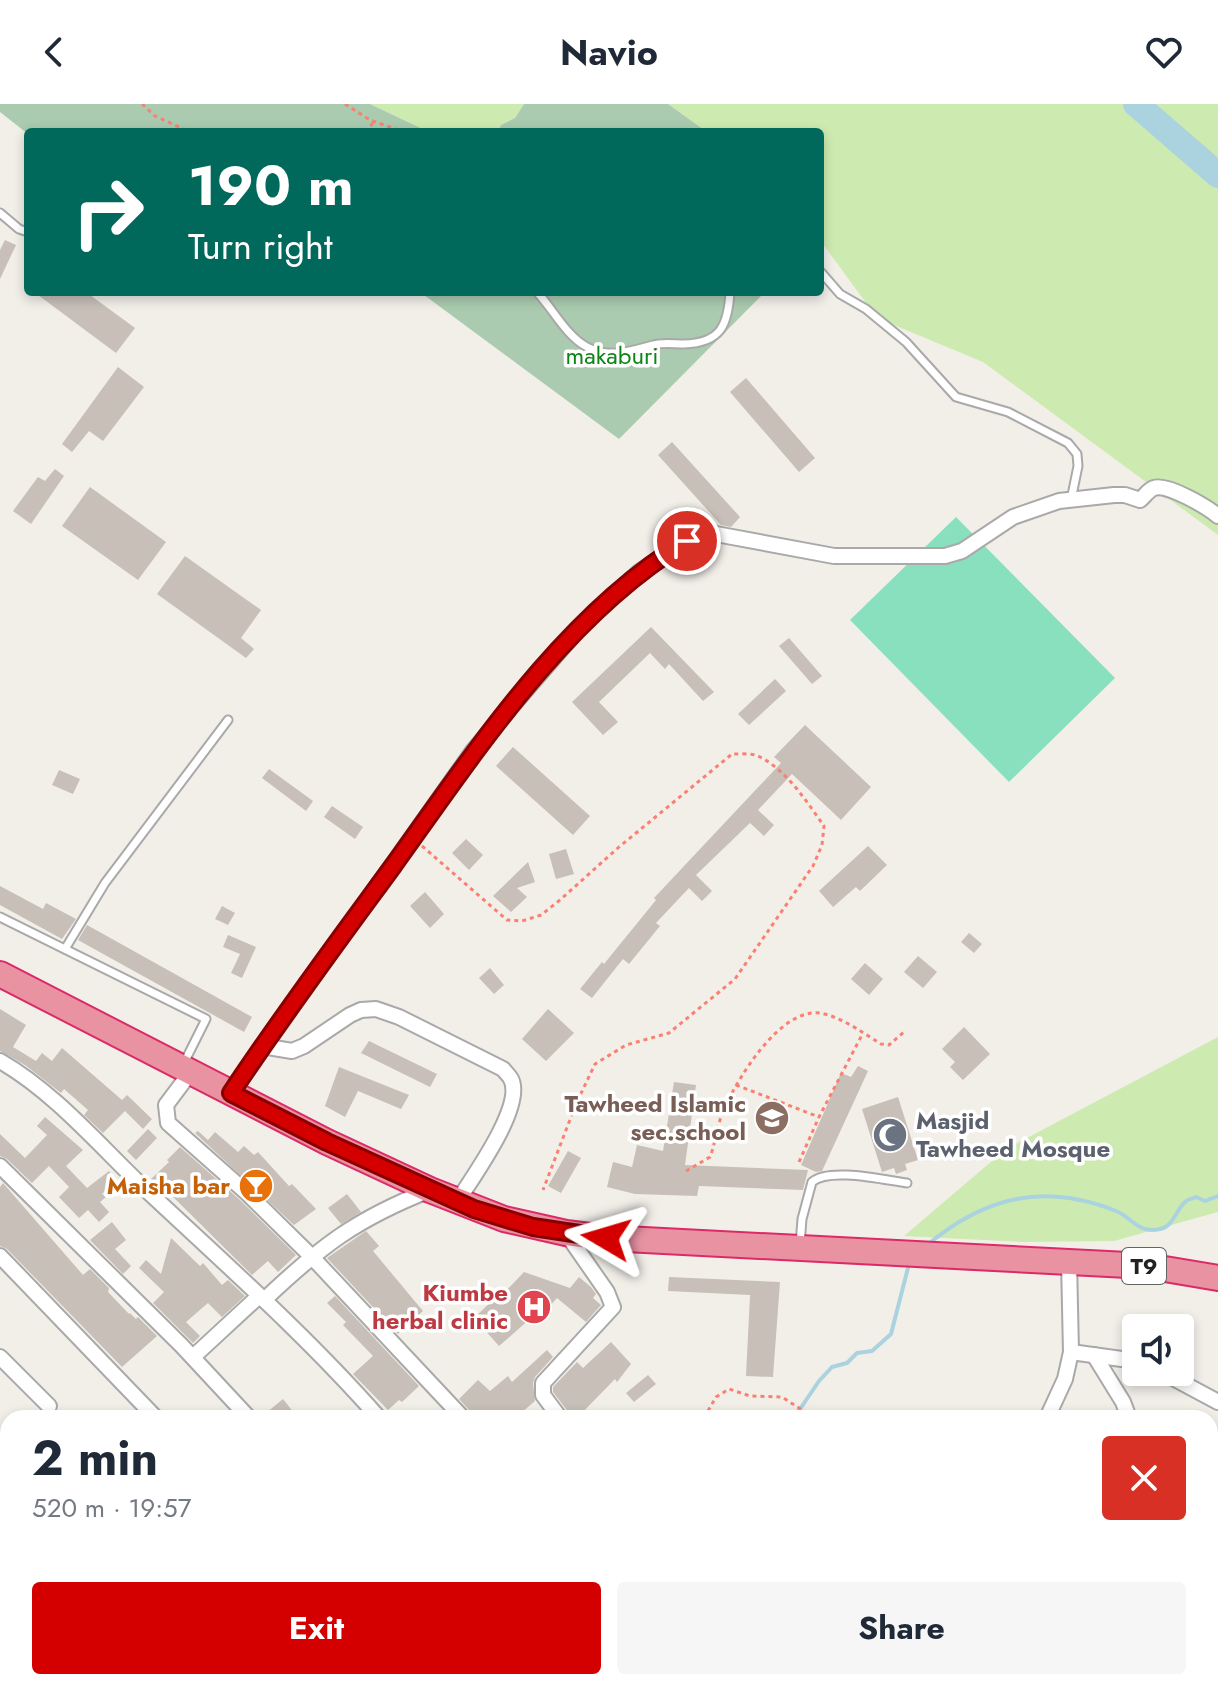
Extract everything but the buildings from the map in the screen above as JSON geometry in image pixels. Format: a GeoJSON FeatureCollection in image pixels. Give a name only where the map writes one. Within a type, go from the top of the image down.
{"type":"FeatureCollection","features":[{"type":"Feature","properties":{"kind":"highway","name":"T9"},"geometry":{"type":"LineString","coordinates":[[0,974],[327,1142],[457,1202],[504,1219],[566,1233],[606,1238],[1010,1257],[1147,1266],[1218,1278]]}},
{"type":"Feature","properties":{"kind":"street"},"geometry":{"type":"LineString","coordinates":[[231,1093],[473,751],[582,625],[639,572],[687,541],[716,534],[834,556],[945,556],[962,551],[1013,517],[1059,501],[1125,495],[1140,500],[1150,489],[1162,486],[1218,516]]}},
{"type":"Feature","properties":{"kind":"street"},"geometry":{"type":"LineString","coordinates":[[262,1046],[292,1051],[350,1015],[376,1009],[399,1017],[503,1069],[513,1081],[513,1100],[504,1124],[457,1202]]}},
{"type":"Feature","properties":{"kind":"street"},"geometry":{"type":"LineString","coordinates":[[0,1061],[60,1108],[262,1298],[371,1410]]}},
{"type":"Feature","properties":{"kind":"street"},"geometry":{"type":"LineString","coordinates":[[186,1071],[166,1105],[168,1123],[230,1177],[311,1256],[455,1410]]}},
{"type":"Feature","properties":{"kind":"street"},"geometry":{"type":"LineString","coordinates":[[0,1166],[193,1357],[242,1410]]}},
{"type":"Feature","properties":{"kind":"street"},"geometry":{"type":"LineString","coordinates":[[193,1357],[334,1238],[374,1214],[430,1190]]}},
{"type":"Feature","properties":{"kind":"street"},"geometry":{"type":"LineString","coordinates":[[554,1410],[543,1395],[543,1383],[613,1307],[607,1292],[566,1233]]}},
{"type":"Feature","properties":{"kind":"street"},"geometry":{"type":"LineString","coordinates":[[0,1256],[148,1410]]}},
{"type":"Feature","properties":{"kind":"street"},"geometry":{"type":"LineString","coordinates":[[1051,1410],[1065,1379],[1071,1352],[1069,1261]]}},
{"type":"Feature","properties":{"kind":"street"},"geometry":{"type":"LineString","coordinates":[[1071,1352],[1122,1359]]}},
{"type":"Feature","properties":{"kind":"street"},"geometry":{"type":"LineString","coordinates":[[1094,1355],[1126,1410]]}},
{"type":"Feature","properties":{"kind":"street"},"geometry":{"type":"LineString","coordinates":[[0,1357],[49,1406]]}},
{"type":"Feature","properties":{"kind":"street"},"geometry":{"type":"LineString","coordinates":[[1188,1386],[1218,1402]]}},
{"type":"Feature","properties":{"kind":"lane"},"geometry":{"type":"LineString","coordinates":[[0,213],[24,231]]}},
{"type":"Feature","properties":{"kind":"lane"},"geometry":{"type":"LineString","coordinates":[[824,276],[840,294],[866,309],[906,342],[956,397],[1008,412],[1068,443],[1077,454],[1078,466],[1071,500]]}},
{"type":"Feature","properties":{"kind":"lane"},"geometry":{"type":"LineString","coordinates":[[540,296],[569,332],[584,345],[612,354],[656,344],[707,341],[727,320],[730,296]]}},
{"type":"Feature","properties":{"kind":"lane"},"geometry":{"type":"LineString","coordinates":[[65,949],[105,883],[228,720]]}},
{"type":"Feature","properties":{"kind":"lane"},"geometry":{"type":"LineString","coordinates":[[0,917],[206,1019],[186,1071]]}},
{"type":"Feature","properties":{"kind":"lane"},"geometry":{"type":"LineString","coordinates":[[800,1247],[802,1219],[812,1182],[816,1178],[842,1175],[907,1183]]}},
{"type":"Feature","properties":{"kind":"path"},"geometry":{"type":"LineString","coordinates":[[142,104],[162,120],[183,128]]}},
{"type":"Feature","properties":{"kind":"path"},"geometry":{"type":"LineString","coordinates":[[345,104],[393,128]]}},
{"type":"Feature","properties":{"kind":"path"},"geometry":{"type":"LineString","coordinates":[[369,128],[375,121]]}},
{"type":"Feature","properties":{"kind":"path"},"geometry":{"type":"LineString","coordinates":[[412,838],[507,920],[522,921],[541,915],[560,900],[732,754],[756,755],[776,769],[802,795],[824,826],[822,845],[813,866],[735,979],[669,1033],[626,1045],[595,1064],[543,1190]]}},
{"type":"Feature","properties":{"kind":"path"},"geometry":{"type":"LineString","coordinates":[[686,1171],[710,1157],[724,1109],[736,1085],[778,1030],[802,1013],[828,1016],[881,1044],[889,1045],[905,1031]]}},
{"type":"Feature","properties":{"kind":"path"},"geometry":{"type":"LineString","coordinates":[[799,1162],[863,1032]]}},
{"type":"Feature","properties":{"kind":"path"},"geometry":{"type":"LineString","coordinates":[[736,1085],[819,1117]]}},
{"type":"Feature","properties":{"kind":"path"},"geometry":{"type":"LineString","coordinates":[[693,1105],[724,1109]]}},
{"type":"Feature","properties":{"kind":"path"},"geometry":{"type":"LineString","coordinates":[[709,1410],[716,1397],[729,1389],[750,1396],[782,1397],[802,1410]]}},
{"type":"Feature","properties":{"kind":"green space"},"geometry":{"type":"Polygon","coordinates":[[[0,104],[370,104],[421,128],[24,128],[24,131],[0,112],[0,104]]]}},
{"type":"Feature","properties":{"kind":"green space"},"geometry":{"type":"Polygon","coordinates":[[[370,104],[524,104],[515,118],[500,128],[421,128],[370,104]]]}},
{"type":"Feature","properties":{"kind":"green space"},"geometry":{"type":"Polygon","coordinates":[[[524,104],[668,104],[701,128],[500,128],[515,118],[524,104]]]}},
{"type":"Feature","properties":{"kind":"green space"},"geometry":{"type":"Polygon","coordinates":[[[668,104],[1218,104],[1218,535],[983,362],[877,318],[824,245],[824,128],[701,128],[668,104]]]}},
{"type":"Feature","properties":{"kind":"green space","name":"makaburi"},"geometry":{"type":"Polygon","coordinates":[[[425,296],[761,296],[619,439],[425,296]]]}},
{"type":"Feature","properties":{"kind":"green space"},"geometry":{"type":"Polygon","coordinates":[[[956,517],[1115,678],[1009,782],[850,620],[956,517]]]}},
{"type":"Feature","properties":{"kind":"green space"},"geometry":{"type":"Polygon","coordinates":[[[1218,1037],[1218,1212],[1114,1241],[1022,1242],[904,1236],[1006,1149],[1218,1037]]]}},
{"type":"Feature","properties":{"kind":"waterway"},"geometry":{"type":"LineString","coordinates":[[1136,104],[1218,175]]}},
{"type":"Feature","properties":{"kind":"waterway"},"geometry":{"type":"LineString","coordinates":[[926,1246],[970,1216],[1015,1199],[1064,1197],[1089,1202],[1116,1211],[1140,1227],[1152,1230],[1168,1225],[1187,1200],[1196,1197],[1205,1201],[1218,1196]]}},
{"type":"Feature","properties":{"kind":"waterway"},"geometry":{"type":"LineString","coordinates":[[799,1410],[832,1367],[847,1363],[857,1353],[872,1351],[891,1334],[909,1264]]}},
{"type":"Feature","properties":{"kind":"place","name":"Tawheed Islamic sec.school"},"geometry":{"type":"Point","coordinates":[772,1118]}},
{"type":"Feature","properties":{"kind":"place","name":"Masjid Tawheed Mosque"},"geometry":{"type":"Point","coordinates":[890,1135]}},
{"type":"Feature","properties":{"kind":"place","name":"Maisha bar"},"geometry":{"type":"Point","coordinates":[256,1186]}},
{"type":"Feature","properties":{"kind":"place","name":"Kiumbe herbal clinic"},"geometry":{"type":"Point","coordinates":[534,1307]}},
{"type":"Feature","properties":{"kind":"route"},"geometry":{"type":"LineString","coordinates":[[606,1238],[533,1227],[474,1209],[327,1142],[231,1093],[473,751],[610,597],[639,572],[687,541]]}}]}
